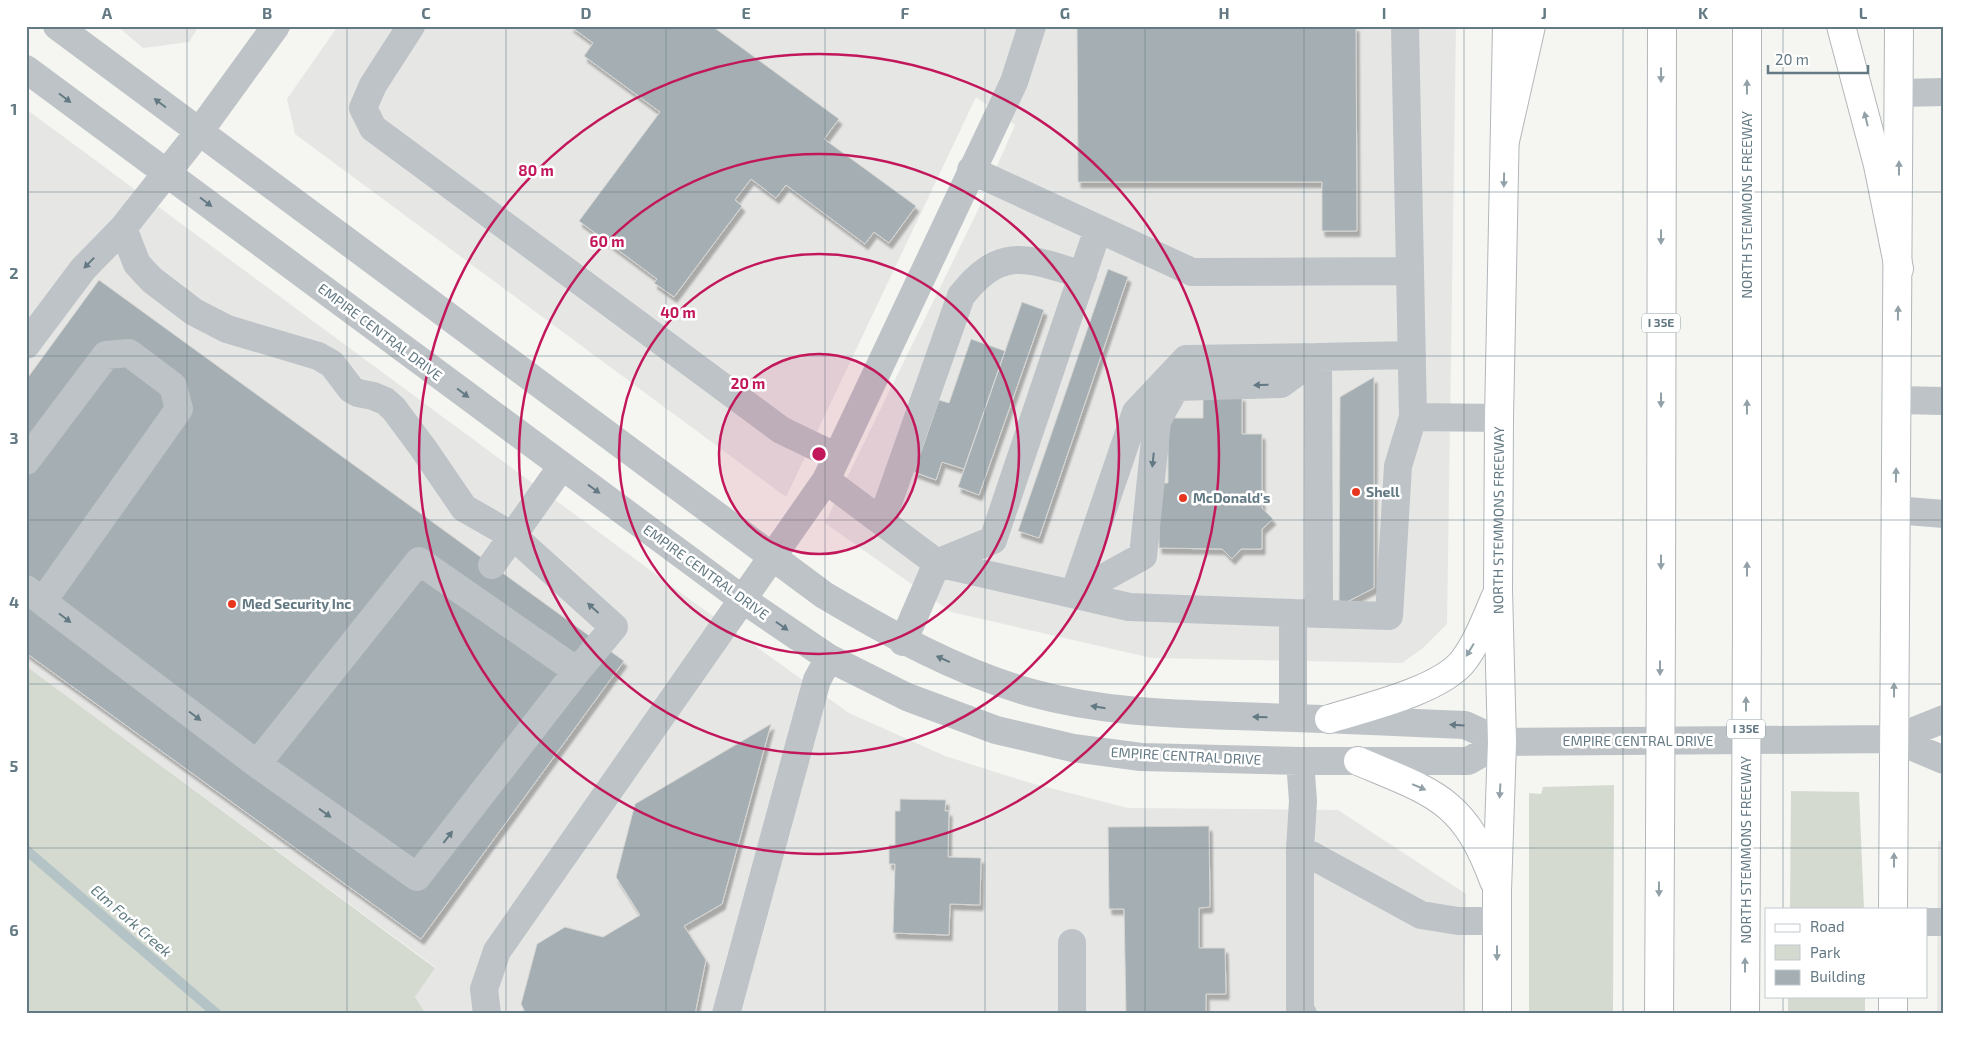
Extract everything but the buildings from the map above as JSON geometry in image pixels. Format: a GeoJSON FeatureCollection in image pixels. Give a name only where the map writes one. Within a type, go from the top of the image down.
{"type":"FeatureCollection","features":[{"type":"Feature","properties":{"kind":"main road","name":"NORTH STEMMONS FREEWAY"},"geometry":{"type":"LineString","coordinates":[[1497,1014],[1497,891],[1502,742],[1498,590],[1499,418],[1507,26]]}},
{"type":"Feature","properties":{"kind":"main road"},"geometry":{"type":"LineString","coordinates":[[1505,142],[1531,26]]}},
{"type":"Feature","properties":{"kind":"main road","name":"I 35E"},"geometry":{"type":"LineString","coordinates":[[1659,1014],[1662,26]]}},
{"type":"Feature","properties":{"kind":"main road","name":"NORTH STEMMONS FREEWAY"},"geometry":{"type":"LineString","coordinates":[[1745,1014],[1748,26]]}},
{"type":"Feature","properties":{"kind":"main road"},"geometry":{"type":"LineString","coordinates":[[1841,26],[1878,165],[1899,269]]}},
{"type":"Feature","properties":{"kind":"main road"},"geometry":{"type":"LineString","coordinates":[[1894,908],[1899,26]]}},
{"type":"Feature","properties":{"kind":"main road"},"geometry":{"type":"LineString","coordinates":[[1329,719],[1418,690],[1449,675],[1464,661],[1480,634],[1498,590]]}},
{"type":"Feature","properties":{"kind":"main road"},"geometry":{"type":"LineString","coordinates":[[1358,761],[1429,791],[1454,810],[1484,853],[1497,891]]}},
{"type":"Feature","properties":{"kind":"main road"},"geometry":{"type":"LineString","coordinates":[[1893,998],[1893,1014]]}},
{"type":"Feature","properties":{"kind":"street","name":"EMPIRE CENTRAL DRIVE"},"geometry":{"type":"LineString","coordinates":[[57,26],[824,595],[903,642],[970,671],[1032,693],[1096,707],[1155,714],[1465,725],[1502,742],[1894,739],[1944,718]]}},
{"type":"Feature","properties":{"kind":"street"},"geometry":{"type":"LineString","coordinates":[[26,345],[83,269],[122,228],[167,173],[276,26]]}},
{"type":"Feature","properties":{"kind":"street"},"geometry":{"type":"LineString","coordinates":[[411,26],[373,85],[362,108],[373,128],[832,468],[882,520],[937,563],[1129,606],[1389,616],[1398,466],[1413,417],[1405,26]]}},
{"type":"Feature","properties":{"kind":"street"},"geometry":{"type":"LineString","coordinates":[[486,1014],[484,989],[497,951],[773,557],[832,468],[1014,82],[1032,26]]}},
{"type":"Feature","properties":{"kind":"street","name":"EMPIRE CENTRAL DRIVE"},"geometry":{"type":"LineString","coordinates":[[26,69],[742,599],[829,658],[907,697],[996,730],[1074,748],[1141,757],[1300,761],[1468,761],[1502,742]]}},
{"type":"Feature","properties":{"kind":"street"},"geometry":{"type":"LineString","coordinates":[[1899,93],[1944,92]]}},
{"type":"Feature","properties":{"kind":"street"},"geometry":{"type":"LineString","coordinates":[[971,170],[1192,272],[1410,271]]}},
{"type":"Feature","properties":{"kind":"street"},"geometry":{"type":"LineString","coordinates":[[26,461],[106,355],[129,353],[173,386],[179,409],[34,595],[257,764],[417,877],[577,671],[614,627],[513,536],[464,508],[423,448],[394,409],[385,401],[351,389],[332,364],[318,356],[226,329],[194,312],[152,280],[137,264],[122,228]]}},
{"type":"Feature","properties":{"kind":"street"},"geometry":{"type":"LineString","coordinates":[[903,642],[937,563],[992,540],[1098,229]]}},
{"type":"Feature","properties":{"kind":"street"},"geometry":{"type":"LineString","coordinates":[[882,520],[961,296],[974,279],[989,267],[1005,261],[1034,260],[1083,276]]}},
{"type":"Feature","properties":{"kind":"street"},"geometry":{"type":"LineString","coordinates":[[1074,594],[1136,412],[1186,359],[1412,355]]}},
{"type":"Feature","properties":{"kind":"street"},"geometry":{"type":"LineString","coordinates":[[1074,594],[1143,556],[1157,421],[1176,387],[1281,384],[1318,357]]}},
{"type":"Feature","properties":{"kind":"street"},"geometry":{"type":"LineString","coordinates":[[1318,357],[1320,614]]}},
{"type":"Feature","properties":{"kind":"street"},"geometry":{"type":"LineString","coordinates":[[1897,400],[1944,401]]}},
{"type":"Feature","properties":{"kind":"street"},"geometry":{"type":"LineString","coordinates":[[1413,417],[1499,418]]}},
{"type":"Feature","properties":{"kind":"street"},"geometry":{"type":"LineString","coordinates":[[492,565],[562,466]]}},
{"type":"Feature","properties":{"kind":"street"},"geometry":{"type":"LineString","coordinates":[[1895,510],[1944,514]]}},
{"type":"Feature","properties":{"kind":"street"},"geometry":{"type":"LineString","coordinates":[[257,764],[419,561],[577,671]]}},
{"type":"Feature","properties":{"kind":"street"},"geometry":{"type":"LineString","coordinates":[[1292,613],[1293,718]]}},
{"type":"Feature","properties":{"kind":"street"},"geometry":{"type":"LineString","coordinates":[[726,1014],[817,680],[829,658]]}},
{"type":"Feature","properties":{"kind":"street","name":"EMPIRE CENTRAL DRIVE"},"geometry":{"type":"LineString","coordinates":[[1894,739],[1944,760]]}},
{"type":"Feature","properties":{"kind":"street"},"geometry":{"type":"LineString","coordinates":[[1300,761],[1303,801],[1300,849],[1300,1012],[1303,1014]]}},
{"type":"Feature","properties":{"kind":"street"},"geometry":{"type":"LineString","coordinates":[[1300,849],[1421,915],[1458,921],[1497,921]]}},
{"type":"Feature","properties":{"kind":"street"},"geometry":{"type":"LineString","coordinates":[[1928,922],[1944,922]]}},
{"type":"Feature","properties":{"kind":"street"},"geometry":{"type":"LineString","coordinates":[[1072,943],[1072,1014]]}},
{"type":"Feature","properties":{"kind":"shaded area"},"geometry":{"type":"Polygon","coordinates":[[[117,26],[199,26],[189,42],[143,48],[117,26]]]}},
{"type":"Feature","properties":{"kind":"shaded area"},"geometry":{"type":"Polygon","coordinates":[[[338,26],[1456,26],[1447,624],[1423,648],[1402,663],[1152,658],[951,612],[825,523],[977,212],[1015,125],[976,97],[786,497],[295,134],[287,99],[338,26]]]}},
{"type":"Feature","properties":{"kind":"shaded area"},"geometry":{"type":"Polygon","coordinates":[[[1944,31],[1944,616],[1941,612],[1944,31]]]}},
{"type":"Feature","properties":{"kind":"shaded area"},"geometry":{"type":"Polygon","coordinates":[[[26,109],[692,601],[849,713],[945,756],[1027,782],[1128,808],[1338,810],[1466,894],[1463,1014],[426,1014],[415,997],[435,967],[26,666],[26,109]]]}},
{"type":"Feature","properties":{"kind":"shaded area"},"geometry":{"type":"Polygon","coordinates":[[[1938,841],[1944,841],[1944,1014],[1937,1014],[1938,841]]]}},
{"type":"Feature","properties":{"kind":"green space"},"geometry":{"type":"Polygon","coordinates":[[[26,666],[435,968],[415,997],[426,1014],[26,1014],[26,666]]]}},
{"type":"Feature","properties":{"kind":"green space"},"geometry":{"type":"Polygon","coordinates":[[[1614,785],[1613,1014],[1529,1014],[1529,793],[1541,794],[1543,787],[1614,785]]]}},
{"type":"Feature","properties":{"kind":"green space"},"geometry":{"type":"Polygon","coordinates":[[[1791,791],[1859,792],[1864,908],[1790,908],[1791,791]]]}},
{"type":"Feature","properties":{"kind":"green space"},"geometry":{"type":"Polygon","coordinates":[[[1788,998],[1865,998],[1865,1014],[1788,1014],[1788,998]]]}},
{"type":"Feature","properties":{"kind":"waterway","name":"Elm Fork Creek"},"geometry":{"type":"LineString","coordinates":[[26,850],[217,1014]]}},
{"type":"Feature","properties":{"kind":"place","name":"Shell"},"geometry":{"type":"Point","coordinates":[1356,492]}},
{"type":"Feature","properties":{"kind":"place","name":"McDonald's"},"geometry":{"type":"Point","coordinates":[1183,498]}},
{"type":"Feature","properties":{"kind":"place","name":"Med Security Inc"},"geometry":{"type":"Point","coordinates":[232,604]}}]}
